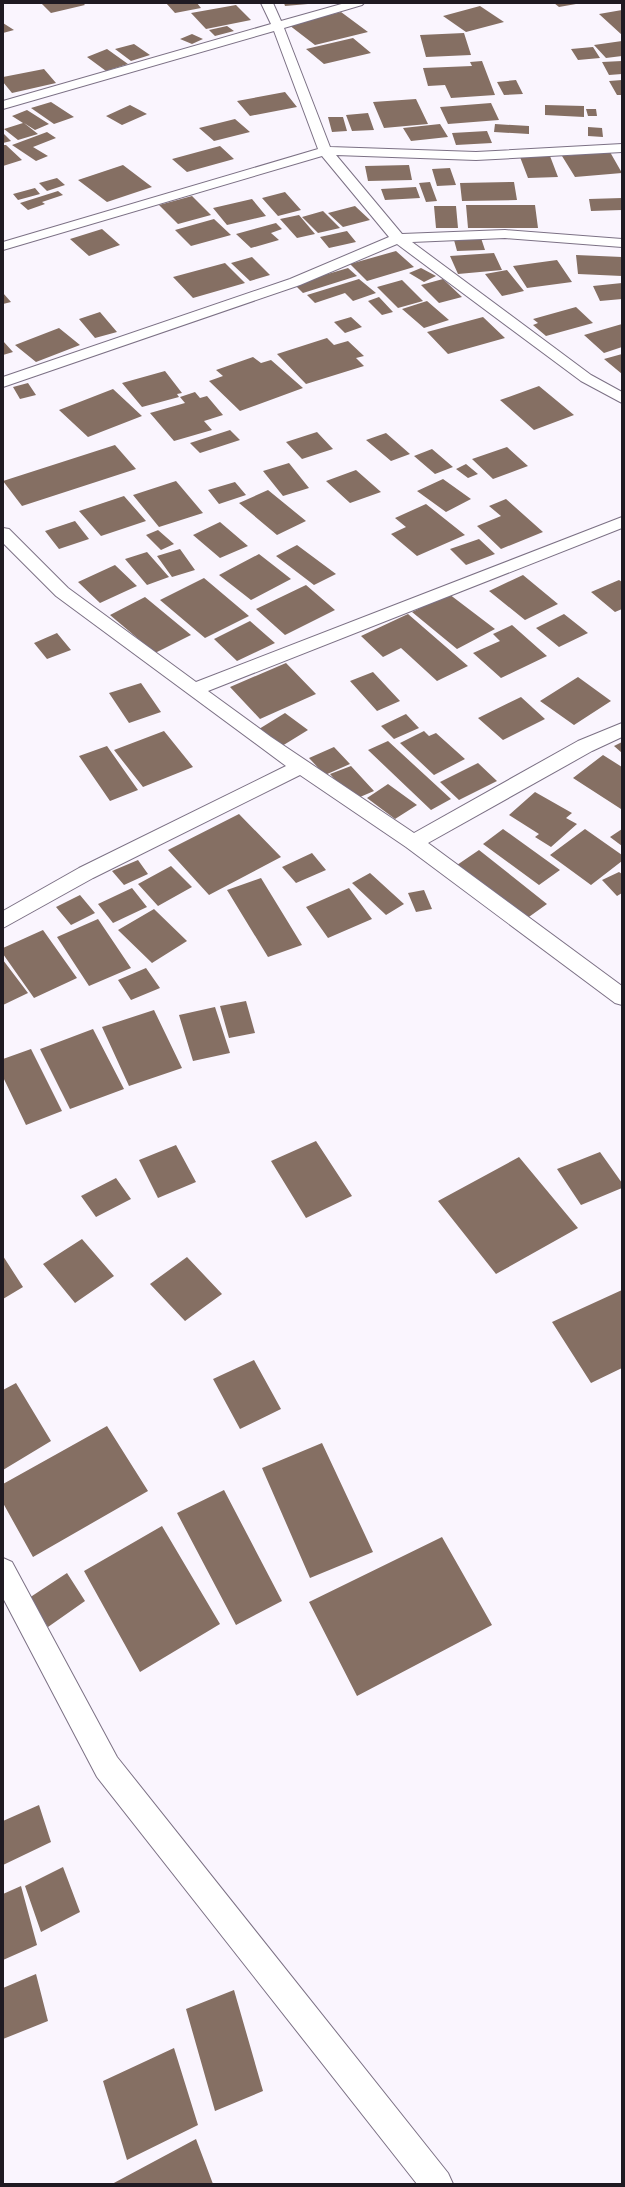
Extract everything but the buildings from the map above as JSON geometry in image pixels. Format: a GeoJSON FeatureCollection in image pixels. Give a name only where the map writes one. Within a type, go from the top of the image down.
{"type":"FeatureCollection","features":[{"type":"Feature","properties":{"kind":"street"},"geometry":{"type":"LineString","coordinates":[[267,3],[278,27],[325,151],[398,238],[586,378],[622,398]]}},
{"type":"Feature","properties":{"kind":"street"},"geometry":{"type":"LineString","coordinates":[[3,105],[358,3]]}},
{"type":"Feature","properties":{"kind":"street"},"geometry":{"type":"LineString","coordinates":[[3,246],[325,151],[476,156],[622,148]]}},
{"type":"Feature","properties":{"kind":"street"},"geometry":{"type":"LineString","coordinates":[[3,382],[295,282],[398,238],[506,234],[622,243]]}},
{"type":"Feature","properties":{"kind":"street"},"geometry":{"type":"LineString","coordinates":[[194,690],[622,522]]}},
{"type":"Feature","properties":{"kind":"street"},"geometry":{"type":"LineString","coordinates":[[3,533],[62,592],[300,767],[414,842],[622,997]]}},
{"type":"Feature","properties":{"kind":"street"},"geometry":{"type":"LineString","coordinates":[[414,842],[586,746],[622,729]]}},
{"type":"Feature","properties":{"kind":"street"},"geometry":{"type":"LineString","coordinates":[[3,920],[86,873],[300,767]]}},
{"type":"Feature","properties":{"kind":"street"},"geometry":{"type":"LineString","coordinates":[[3,1571],[107,1767],[437,2184]]}}]}
